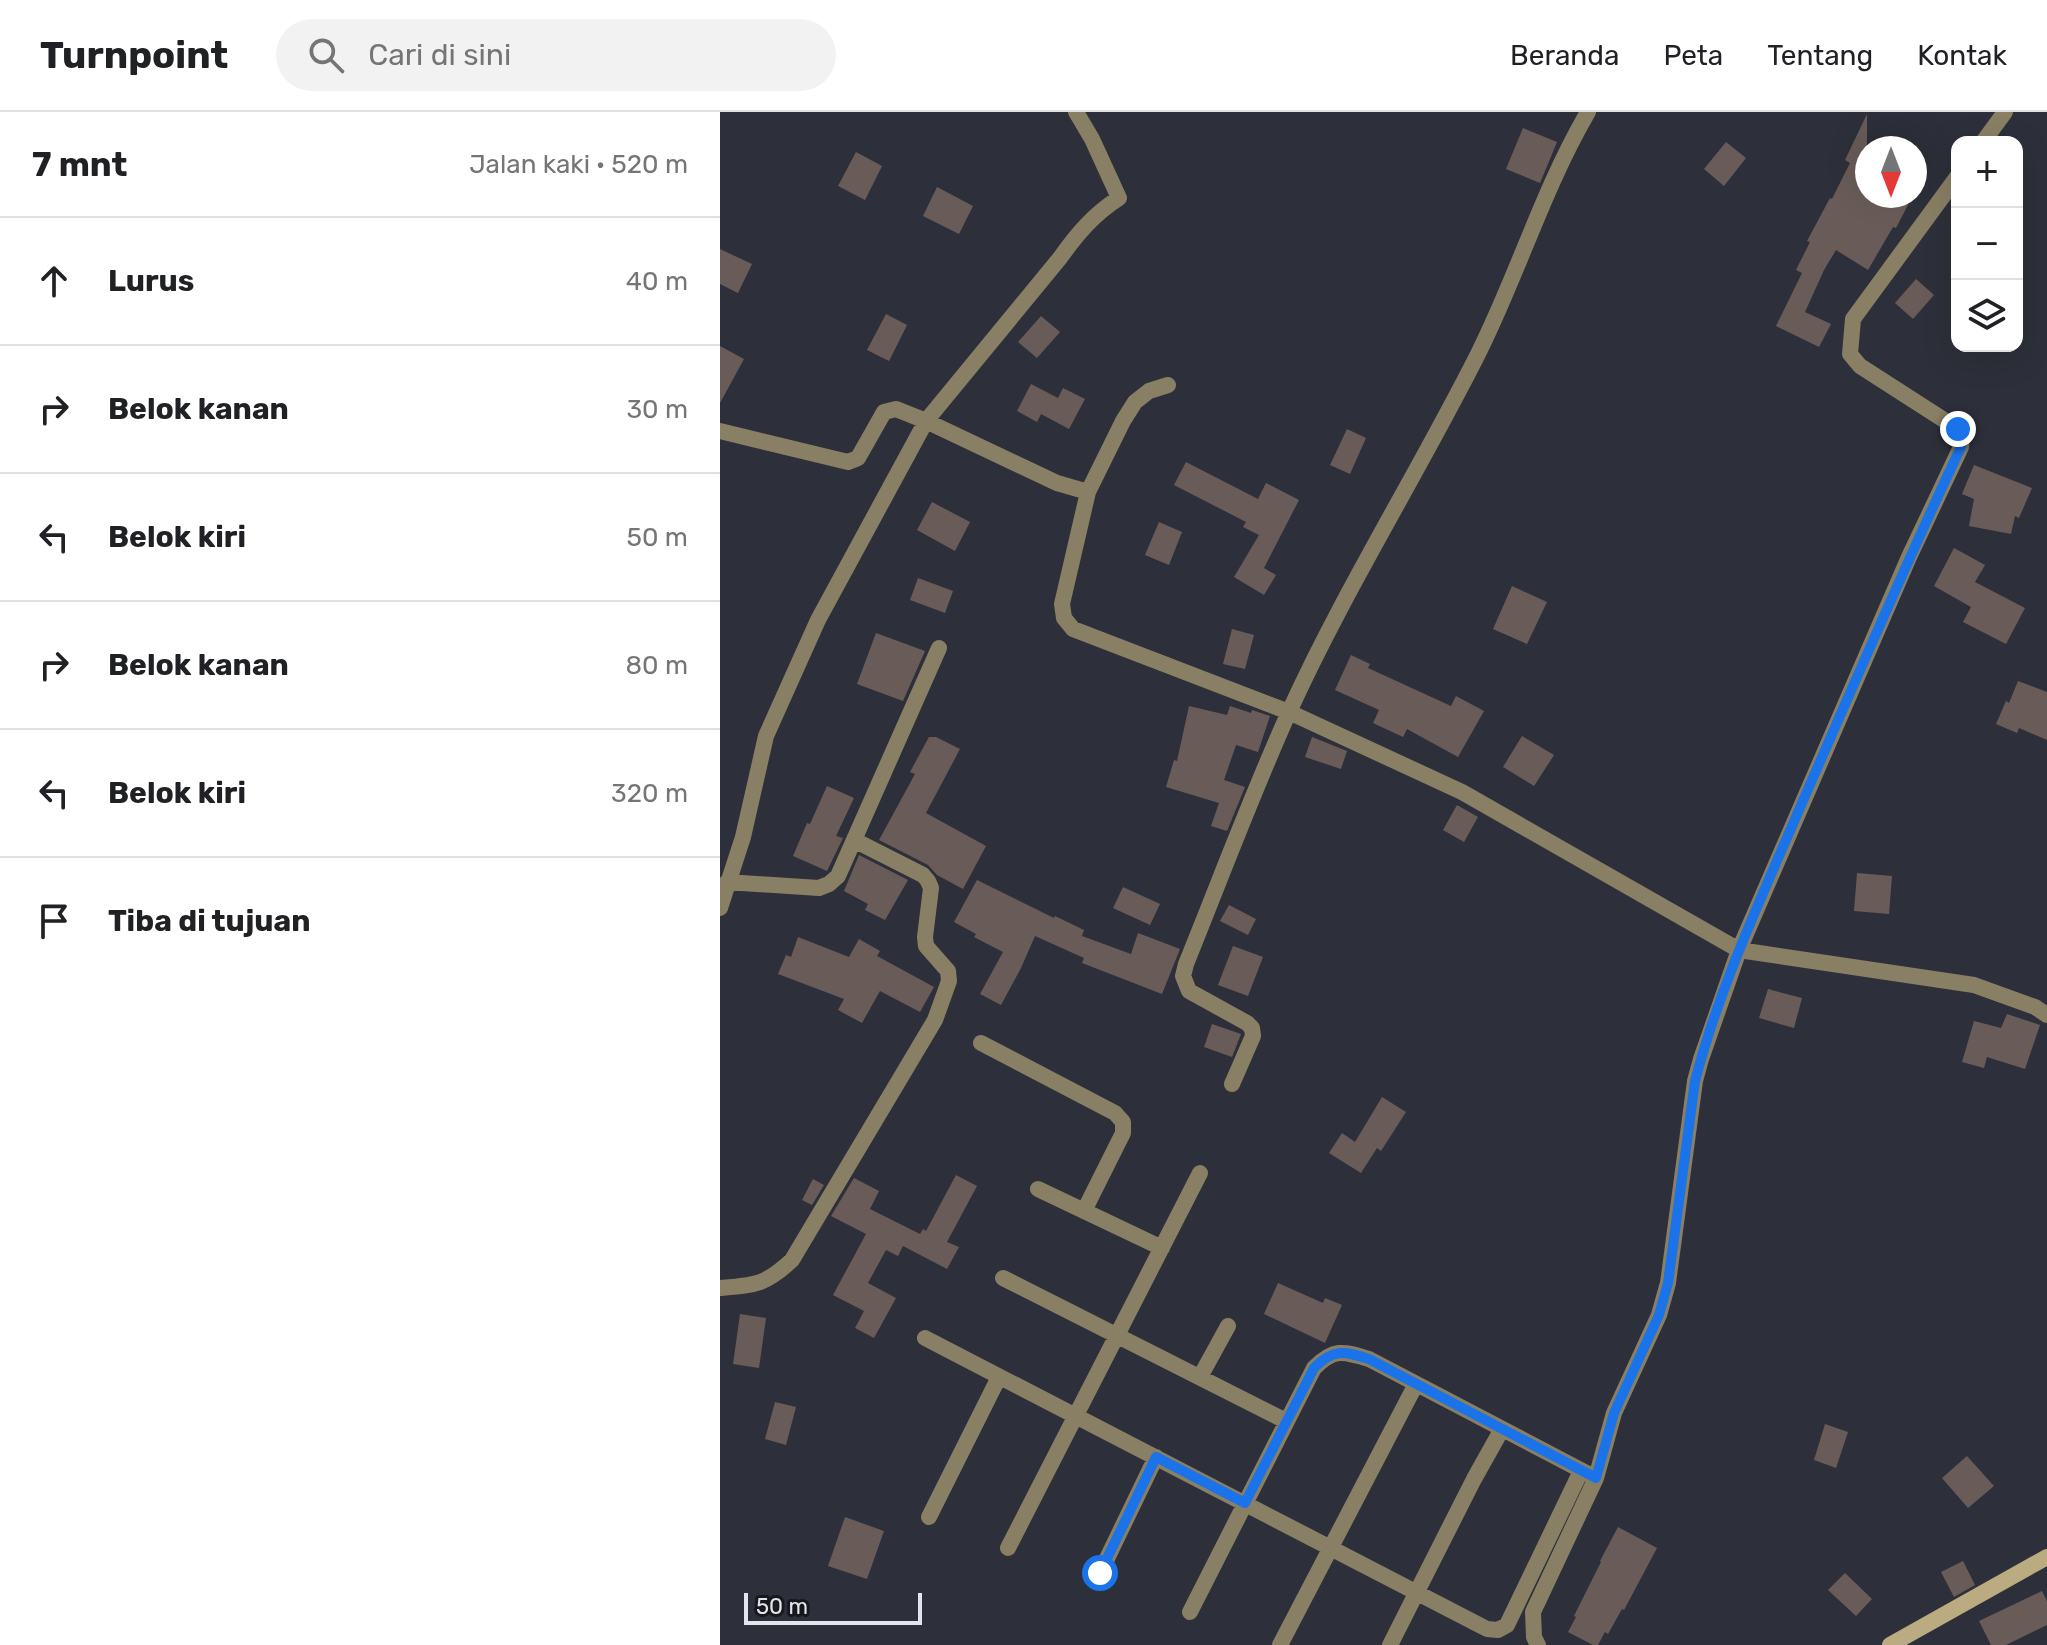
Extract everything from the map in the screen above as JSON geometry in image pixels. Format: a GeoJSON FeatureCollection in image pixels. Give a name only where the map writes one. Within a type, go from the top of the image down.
{"type":"FeatureCollection","features":[{"type":"Feature","properties":{"kind":"street"},"geometry":{"type":"LineString","coordinates":[[720,908],[743,837],[766,736],[818,620],[926,421],[1079,232],[1104,207],[1119,198],[1076,112]]}},
{"type":"Feature","properties":{"kind":"street"},"geometry":{"type":"LineString","coordinates":[[1232,1084],[1253,1036],[1252,1028],[1189,991],[1183,976],[1186,964],[1289,712],[1362,565],[1489,331],[1549,187],[1588,112]]}},
{"type":"Feature","properties":{"kind":"street"},"geometry":{"type":"LineString","coordinates":[[1987,136],[2005,112]]}},
{"type":"Feature","properties":{"kind":"street"},"geometry":{"type":"LineString","coordinates":[[1538,1645],[1534,1637],[1533,1612],[1614,1413],[1659,1315],[1668,1283],[1695,1081],[1739,950],[1909,557],[1961,447],[1962,438],[1958,429],[1860,366],[1850,354],[1853,319],[1951,185]]}},
{"type":"Feature","properties":{"kind":"street"},"geometry":{"type":"LineString","coordinates":[[1168,385],[1149,391],[1135,402],[1088,492],[1062,604],[1064,618],[1073,629],[1289,712],[1462,792],[1739,950],[1974,985],[2035,1007],[2047,1015]]}},
{"type":"Feature","properties":{"kind":"street"},"geometry":{"type":"LineString","coordinates":[[720,431],[848,462],[858,458],[884,412],[896,409],[1057,483],[1088,492]]}},
{"type":"Feature","properties":{"kind":"street"},"geometry":{"type":"LineString","coordinates":[[727,882],[819,888],[838,876],[939,648]]}},
{"type":"Feature","properties":{"kind":"street"},"geometry":{"type":"LineString","coordinates":[[720,1288],[758,1285],[775,1276],[792,1260],[935,1020],[949,981],[948,971],[926,946],[931,888],[928,881],[923,875],[854,840]]}},
{"type":"Feature","properties":{"kind":"street"},"geometry":{"type":"LineString","coordinates":[[981,1043],[1115,1113],[1123,1122],[1123,1133],[1084,1211]]}},
{"type":"Feature","properties":{"kind":"street"},"geometry":{"type":"LineString","coordinates":[[1008,1548],[1200,1173]]}},
{"type":"Feature","properties":{"kind":"street"},"geometry":{"type":"LineString","coordinates":[[1038,1189],[1162,1248]]}},
{"type":"Feature","properties":{"kind":"street"},"geometry":{"type":"LineString","coordinates":[[1003,1278],[1286,1421]]}},
{"type":"Feature","properties":{"kind":"street"},"geometry":{"type":"LineString","coordinates":[[1200,1377],[1228,1326]]}},
{"type":"Feature","properties":{"kind":"street"},"geometry":{"type":"LineString","coordinates":[[925,1338],[1487,1629],[1498,1630],[1507,1625],[1589,1474]]}},
{"type":"Feature","properties":{"kind":"street"},"geometry":{"type":"LineString","coordinates":[[1190,1612],[1314,1368],[1326,1355],[1340,1352],[1360,1356],[1589,1474]]}},
{"type":"Feature","properties":{"kind":"street"},"geometry":{"type":"LineString","coordinates":[[929,1517],[999,1377]]}},
{"type":"Feature","properties":{"kind":"street"},"geometry":{"type":"LineString","coordinates":[[1280,1645],[1416,1384]]}},
{"type":"Feature","properties":{"kind":"street"},"geometry":{"type":"LineString","coordinates":[[1390,1645],[1502,1429]]}},
{"type":"Feature","properties":{"kind":"street"},"geometry":{"type":"LineString","coordinates":[[1100,1573],[1156,1457]]}},
{"type":"Feature","properties":{"kind":"street"},"geometry":{"type":"LineString","coordinates":[[1890,1645],[2047,1557]]}},
{"type":"Feature","properties":{"kind":"building"},"geometry":{"type":"Polygon","coordinates":[[[1867,114],[1867,136],[1856,136],[1867,114]]]}},
{"type":"Feature","properties":{"kind":"building"},"geometry":{"type":"Polygon","coordinates":[[[1523,128],[1557,142],[1540,183],[1506,169],[1523,128]]]}},
{"type":"Feature","properties":{"kind":"building"},"geometry":{"type":"Polygon","coordinates":[[[1855,139],[1855,208],[1906,208],[1868,270],[1836,250],[1805,312],[1831,324],[1819,347],[1776,326],[1802,273],[1796,270],[1810,242],[1807,241],[1850,163],[1845,160],[1855,139]]]}},
{"type":"Feature","properties":{"kind":"building"},"geometry":{"type":"Polygon","coordinates":[[[1726,142],[1746,158],[1724,186],[1704,169],[1726,142]]]}},
{"type":"Feature","properties":{"kind":"building"},"geometry":{"type":"Polygon","coordinates":[[[856,152],[882,166],[865,200],[838,186],[856,152]]]}},
{"type":"Feature","properties":{"kind":"building"},"geometry":{"type":"Polygon","coordinates":[[[937,187],[973,206],[959,234],[923,216],[937,187]]]}},
{"type":"Feature","properties":{"kind":"building"},"geometry":{"type":"Polygon","coordinates":[[[720,249],[752,264],[738,293],[720,284],[720,249]]]}},
{"type":"Feature","properties":{"kind":"building"},"geometry":{"type":"Polygon","coordinates":[[[1916,279],[1934,295],[1913,319],[1895,303],[1916,279]]]}},
{"type":"Feature","properties":{"kind":"building"},"geometry":{"type":"Polygon","coordinates":[[[886,314],[907,325],[889,361],[867,350],[886,314]]]}},
{"type":"Feature","properties":{"kind":"building"},"geometry":{"type":"Polygon","coordinates":[[[1041,316],[1060,332],[1037,358],[1018,342],[1041,316]]]}},
{"type":"Feature","properties":{"kind":"building"},"geometry":{"type":"Polygon","coordinates":[[[720,346],[744,359],[720,403],[720,346]]]}},
{"type":"Feature","properties":{"kind":"building"},"geometry":{"type":"Polygon","coordinates":[[[1031,384],[1058,398],[1063,388],[1085,399],[1069,429],[1041,414],[1037,422],[1017,411],[1031,384]]]}},
{"type":"Feature","properties":{"kind":"building"},"geometry":{"type":"Polygon","coordinates":[[[1347,429],[1366,438],[1350,474],[1330,465],[1347,429]]]}},
{"type":"Feature","properties":{"kind":"building"},"geometry":{"type":"Polygon","coordinates":[[[1186,462],[1258,499],[1266,483],[1299,500],[1264,568],[1276,575],[1264,595],[1234,577],[1259,535],[1243,527],[1246,522],[1174,485],[1186,462]]]}},
{"type":"Feature","properties":{"kind":"building"},"geometry":{"type":"Polygon","coordinates":[[[1974,465],[2032,488],[2019,518],[2015,516],[2011,534],[1969,526],[1974,499],[1962,494],[1974,465]]]}},
{"type":"Feature","properties":{"kind":"building"},"geometry":{"type":"Polygon","coordinates":[[[932,502],[970,522],[955,551],[917,530],[932,502]]]}},
{"type":"Feature","properties":{"kind":"building"},"geometry":{"type":"Polygon","coordinates":[[[1159,522],[1182,532],[1169,565],[1145,555],[1159,522]]]}},
{"type":"Feature","properties":{"kind":"building"},"geometry":{"type":"Polygon","coordinates":[[[1954,548],[1985,565],[1975,582],[2025,608],[2006,644],[1963,622],[1971,607],[1934,586],[1954,548]]]}},
{"type":"Feature","properties":{"kind":"building"},"geometry":{"type":"Polygon","coordinates":[[[918,578],[953,591],[945,613],[910,600],[918,578]]]}},
{"type":"Feature","properties":{"kind":"building"},"geometry":{"type":"Polygon","coordinates":[[[1512,586],[1547,602],[1527,644],[1493,629],[1512,586]]]}},
{"type":"Feature","properties":{"kind":"building"},"geometry":{"type":"Polygon","coordinates":[[[1232,629],[1254,635],[1245,669],[1223,664],[1232,629]]]}},
{"type":"Feature","properties":{"kind":"building"},"geometry":{"type":"Polygon","coordinates":[[[876,633],[925,651],[903,701],[857,684],[876,633]]]}},
{"type":"Feature","properties":{"kind":"building"},"geometry":{"type":"Polygon","coordinates":[[[1351,655],[1370,664],[1368,668],[1451,706],[1456,696],[1484,711],[1458,757],[1407,729],[1403,737],[1373,723],[1379,710],[1335,690],[1351,655]]]}},
{"type":"Feature","properties":{"kind":"building"},"geometry":{"type":"Polygon","coordinates":[[[2018,681],[2047,692],[2047,740],[2019,728],[2017,733],[1996,724],[2018,681]]]}},
{"type":"Feature","properties":{"kind":"building"},"geometry":{"type":"Polygon","coordinates":[[[1189,706],[1227,715],[1230,706],[1270,716],[1258,752],[1236,745],[1224,780],[1245,787],[1227,831],[1211,826],[1219,803],[1166,787],[1174,760],[1177,761],[1189,706]]]}},
{"type":"Feature","properties":{"kind":"building"},"geometry":{"type":"Polygon","coordinates":[[[1522,736],[1554,755],[1534,786],[1503,767],[1522,736]]]}},
{"type":"Feature","properties":{"kind":"building"},"geometry":{"type":"Polygon","coordinates":[[[929,737],[936,737],[960,749],[926,813],[986,846],[963,889],[937,875],[928,865],[879,840],[915,774],[910,772],[929,737]]]}},
{"type":"Feature","properties":{"kind":"building"},"geometry":{"type":"Polygon","coordinates":[[[1312,737],[1347,751],[1341,769],[1305,757],[1312,737]]]}},
{"type":"Feature","properties":{"kind":"building"},"geometry":{"type":"Polygon","coordinates":[[[827,786],[854,798],[836,836],[843,838],[827,871],[793,856],[827,786]]]}},
{"type":"Feature","properties":{"kind":"building"},"geometry":{"type":"Polygon","coordinates":[[[1457,805],[1478,817],[1464,842],[1443,830],[1457,805]]]}},
{"type":"Feature","properties":{"kind":"building"},"geometry":{"type":"Polygon","coordinates":[[[859,855],[908,880],[885,920],[865,910],[868,904],[844,891],[859,855]]]}},
{"type":"Feature","properties":{"kind":"building"},"geometry":{"type":"Polygon","coordinates":[[[1857,873],[1892,876],[1889,914],[1854,911],[1857,873]]]}},
{"type":"Feature","properties":{"kind":"building"},"geometry":{"type":"Polygon","coordinates":[[[977,880],[1084,930],[1082,936],[1131,954],[1138,933],[1180,949],[1162,994],[1082,963],[1084,958],[1035,936],[1001,1005],[980,994],[1003,952],[954,922],[977,880]]]}},
{"type":"Feature","properties":{"kind":"building"},"geometry":{"type":"Polygon","coordinates":[[[1123,887],[1160,904],[1150,925],[1113,908],[1123,887]]]}},
{"type":"Feature","properties":{"kind":"building"},"geometry":{"type":"Polygon","coordinates":[[[1229,905],[1256,919],[1248,935],[1220,921],[1229,905]]]}},
{"type":"Feature","properties":{"kind":"building"},"geometry":{"type":"Polygon","coordinates":[[[798,937],[849,957],[859,939],[880,951],[877,956],[934,987],[920,1012],[880,991],[862,1023],[838,1010],[844,999],[778,974],[786,955],[791,957],[798,937]]]}},
{"type":"Feature","properties":{"kind":"building"},"geometry":{"type":"Polygon","coordinates":[[[1233,946],[1263,957],[1248,996],[1218,985],[1233,946]]]}},
{"type":"Feature","properties":{"kind":"building"},"geometry":{"type":"Polygon","coordinates":[[[1768,989],[1802,998],[1794,1028],[1759,1018],[1768,989]]]}},
{"type":"Feature","properties":{"kind":"building"},"geometry":{"type":"Polygon","coordinates":[[[2007,1014],[2040,1025],[2025,1069],[1987,1057],[1984,1068],[1962,1062],[1974,1021],[2001,1028],[2007,1014]]]}},
{"type":"Feature","properties":{"kind":"building"},"geometry":{"type":"Polygon","coordinates":[[[1212,1024],[1241,1034],[1232,1057],[1204,1047],[1212,1024]]]}},
{"type":"Feature","properties":{"kind":"building"},"geometry":{"type":"Polygon","coordinates":[[[1382,1097],[1406,1112],[1381,1151],[1377,1148],[1361,1173],[1329,1153],[1342,1133],[1355,1142],[1382,1097]]]}},
{"type":"Feature","properties":{"kind":"building"},"geometry":{"type":"Polygon","coordinates":[[[956,1175],[977,1186],[947,1242],[959,1247],[947,1269],[903,1246],[898,1256],[886,1250],[868,1283],[896,1298],[874,1338],[855,1328],[864,1311],[833,1295],[866,1234],[831,1216],[854,1178],[879,1191],[870,1209],[920,1234],[923,1229],[926,1231],[956,1175]]]}},
{"type":"Feature","properties":{"kind":"building"},"geometry":{"type":"Polygon","coordinates":[[[813,1179],[824,1185],[812,1205],[802,1200],[813,1179]]]}},
{"type":"Feature","properties":{"kind":"building"},"geometry":{"type":"Polygon","coordinates":[[[1278,1283],[1323,1303],[1325,1298],[1342,1305],[1325,1343],[1264,1314],[1278,1283]]]}},
{"type":"Feature","properties":{"kind":"building"},"geometry":{"type":"Polygon","coordinates":[[[740,1314],[766,1318],[759,1368],[733,1364],[740,1314]]]}},
{"type":"Feature","properties":{"kind":"building"},"geometry":{"type":"Polygon","coordinates":[[[775,1402],[796,1407],[786,1445],[765,1439],[775,1402]]]}},
{"type":"Feature","properties":{"kind":"building"},"geometry":{"type":"Polygon","coordinates":[[[1825,1424],[1848,1432],[1836,1468],[1814,1460],[1825,1424]]]}},
{"type":"Feature","properties":{"kind":"building"},"geometry":{"type":"Polygon","coordinates":[[[1967,1456],[1994,1486],[1968,1508],[1942,1478],[1967,1456]]]}},
{"type":"Feature","properties":{"kind":"building"},"geometry":{"type":"Polygon","coordinates":[[[845,1517],[884,1531],[867,1579],[828,1566],[845,1517]]]}},
{"type":"Feature","properties":{"kind":"building"},"geometry":{"type":"Polygon","coordinates":[[[1618,1527],[1657,1548],[1624,1610],[1608,1634],[1605,1632],[1598,1645],[1593,1645],[1568,1632],[1618,1527]]]}},
{"type":"Feature","properties":{"kind":"building"},"geometry":{"type":"Polygon","coordinates":[[[1963,1561],[1975,1585],[1954,1597],[1941,1572],[1963,1561]]]}},
{"type":"Feature","properties":{"kind":"building"},"geometry":{"type":"Polygon","coordinates":[[[1845,1573],[1872,1599],[1856,1616],[1828,1590],[1845,1573]]]}},
{"type":"Feature","properties":{"kind":"building"},"geometry":{"type":"Polygon","coordinates":[[[2042,1591],[2047,1601],[2047,1625],[2006,1645],[1991,1645],[1979,1621],[2042,1591]]]}},
{"type":"Feature","properties":{"kind":"route"},"geometry":{"type":"LineString","coordinates":[[1100,1573],[1156,1457],[1245,1503],[1314,1368],[1326,1355],[1340,1352],[1369,1359],[1596,1478],[1614,1413],[1659,1315],[1668,1283],[1695,1081],[1701,1059],[1739,950],[1909,557],[1961,447],[1962,438],[1958,429]]}}]}
